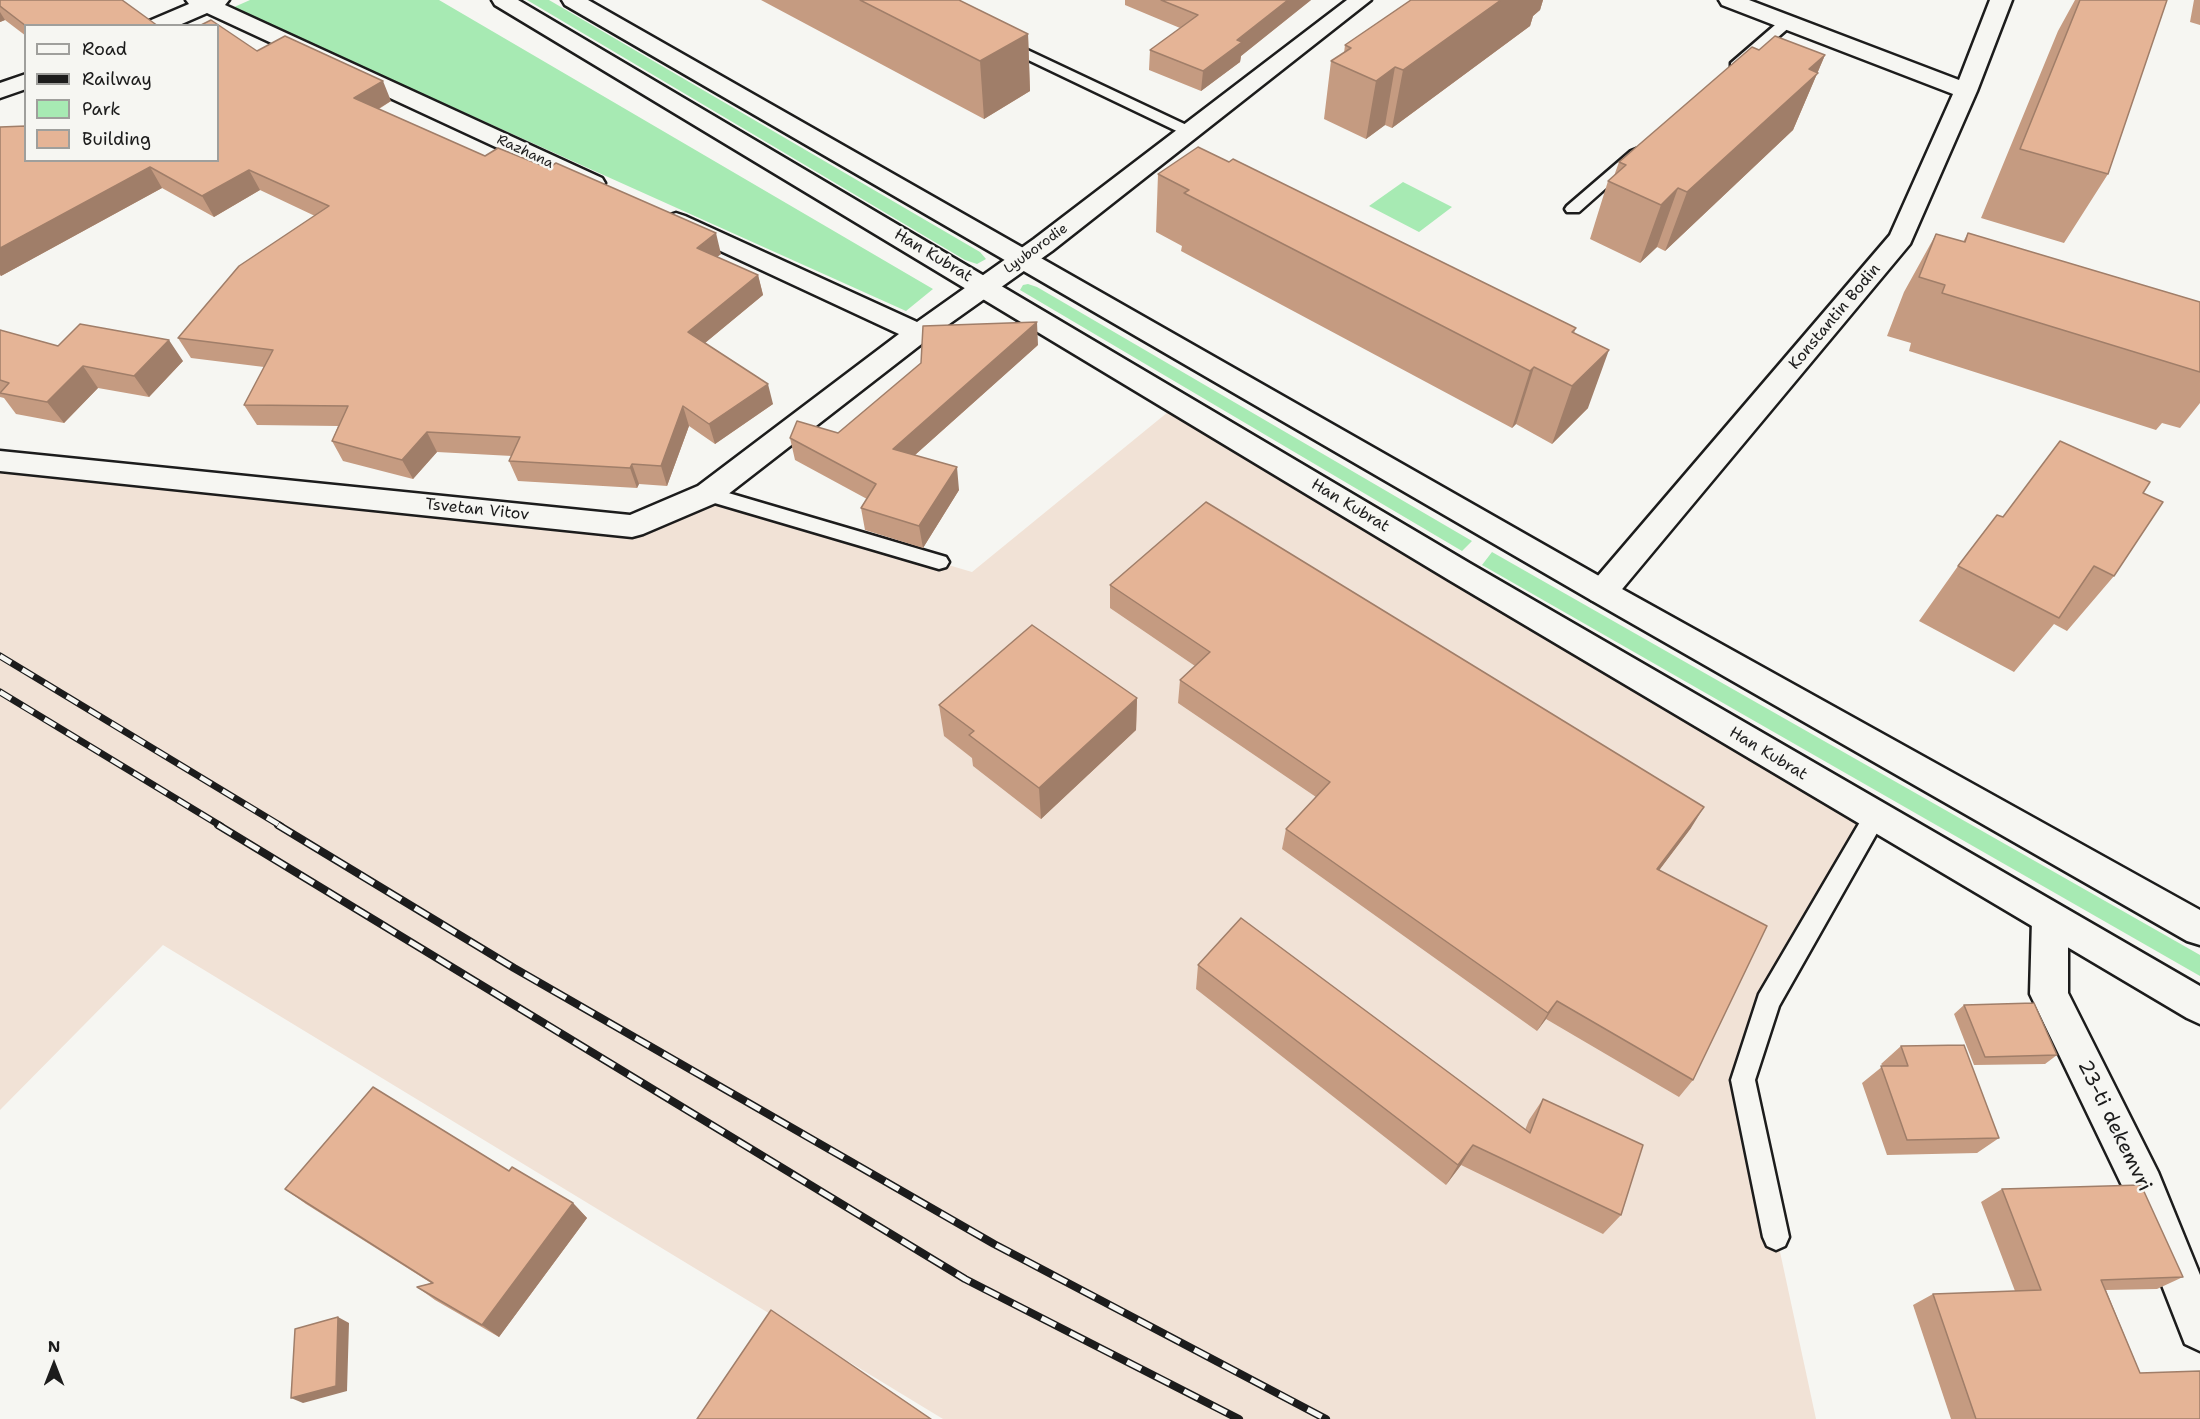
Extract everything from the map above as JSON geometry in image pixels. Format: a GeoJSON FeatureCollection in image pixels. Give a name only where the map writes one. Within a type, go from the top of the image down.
{"type":"FeatureCollection","features":[{"type":"Feature","properties":{"kind":"street","name":"Han Kubrat"},"geometry":{"type":"LineString","coordinates":[[503,0],[1875,817],[2200,1006]]}},
{"type":"Feature","properties":{"kind":"street"},"geometry":{"type":"LineString","coordinates":[[573,0],[1602,592],[2200,929]]}},
{"type":"Feature","properties":{"kind":"street","name":"Lyuborodie"},"geometry":{"type":"LineString","coordinates":[[708,494],[983,286],[1171,159],[1190,132],[1360,0]]}},
{"type":"Feature","properties":{"kind":"street"},"geometry":{"type":"LineString","coordinates":[[1730,0],[1966,91]]}},
{"type":"Feature","properties":{"kind":"street","name":"Konstantin Bodin"},"geometry":{"type":"LineString","coordinates":[[1602,592],[1912,242],[2001,0]]}},
{"type":"Feature","properties":{"kind":"street"},"geometry":{"type":"LineString","coordinates":[[161,24],[207,2]]}},
{"type":"Feature","properties":{"kind":"street","name":"Razhana"},"geometry":{"type":"LineString","coordinates":[[207,2],[617,194]]}},
{"type":"Feature","properties":{"kind":"street"},"geometry":{"type":"LineString","coordinates":[[0,91],[24,82]]}},
{"type":"Feature","properties":{"kind":"street"},"geometry":{"type":"LineString","coordinates":[[660,214],[919,333]]}},
{"type":"Feature","properties":{"kind":"street","name":"Tsvetan Vitov"},"geometry":{"type":"LineString","coordinates":[[0,461],[632,526],[708,494]]}},
{"type":"Feature","properties":{"kind":"street","name":"23-ti dekemvri"},"geometry":{"type":"LineString","coordinates":[[2050,920],[2049,994],[2144,1186],[2200,1329]]}},
{"type":"Feature","properties":{"kind":"lane"},"geometry":{"type":"LineString","coordinates":[[1724,76],[1787,22]]}},
{"type":"Feature","properties":{"kind":"lane"},"geometry":{"type":"LineString","coordinates":[[989,36],[1190,132]]}},
{"type":"Feature","properties":{"kind":"lane"},"geometry":{"type":"LineString","coordinates":[[1573,209],[1644,146]]}},
{"type":"Feature","properties":{"kind":"lane"},"geometry":{"type":"LineString","coordinates":[[708,494],[939,562]]}},
{"type":"Feature","properties":{"kind":"lane"},"geometry":{"type":"LineString","coordinates":[[1776,1237],[1743,1080],[1768,1002],[1875,817]]}},
{"type":"Feature","properties":{"kind":"shaded area"},"geometry":{"type":"Polygon","coordinates":[[[1179,403],[1875,817],[1768,1002],[1743,1080],[1816,1419],[943,1419],[163,945],[0,1110],[0,461],[632,526],[708,494],[972,572],[1179,403]]]}},
{"type":"Feature","properties":{"kind":"green space"},"geometry":{"type":"Polygon","coordinates":[[[250,0],[439,0],[933,289],[906,311],[232,8],[250,0]]]}},
{"type":"Feature","properties":{"kind":"green space"},"geometry":{"type":"Polygon","coordinates":[[[527,0],[549,0],[980,252],[986,259],[977,264],[965,260],[527,0]]]}},
{"type":"Feature","properties":{"kind":"green space"},"geometry":{"type":"Polygon","coordinates":[[[1403,182],[1452,207],[1419,232],[1369,206],[1403,182]]]}},
{"type":"Feature","properties":{"kind":"green space"},"geometry":{"type":"Polygon","coordinates":[[[1023,285],[1037,287],[1472,541],[1462,551],[1020,290],[1023,285]]]}},
{"type":"Feature","properties":{"kind":"green space"},"geometry":{"type":"Polygon","coordinates":[[[1492,552],[2200,955],[2200,976],[1482,565],[1492,552]]]}},
{"type":"Feature","properties":{"kind":"building"},"geometry":{"type":"Polygon","coordinates":[[[0,0],[122,0],[155,24],[24,24],[0,6],[0,0]]]}},
{"type":"Feature","properties":{"kind":"building"},"geometry":{"type":"Polygon","coordinates":[[[860,0],[959,0],[1028,34],[980,61],[860,0]]]}},
{"type":"Feature","properties":{"kind":"building"},"geometry":{"type":"Polygon","coordinates":[[[1161,0],[1288,0],[1237,40],[1242,42],[1203,71],[1150,50],[1198,15],[1161,0]]]}},
{"type":"Feature","properties":{"kind":"building"},"geometry":{"type":"Polygon","coordinates":[[[1411,0],[1501,0],[1403,70],[1395,67],[1376,81],[1331,61],[1351,48],[1345,45],[1411,0]]]}},
{"type":"Feature","properties":{"kind":"building"},"geometry":{"type":"Polygon","coordinates":[[[2080,0],[2167,0],[2108,174],[2020,149],[2080,0]]]}},
{"type":"Feature","properties":{"kind":"building"},"geometry":{"type":"Polygon","coordinates":[[[211,20],[217,24],[203,24],[211,20]]]}},
{"type":"Feature","properties":{"kind":"building"},"geometry":{"type":"Polygon","coordinates":[[[219,25],[257,51],[285,36],[383,81],[354,98],[485,156],[498,148],[548,168],[556,163],[716,233],[697,248],[758,275],[688,332],[768,384],[709,424],[683,406],[661,466],[632,464],[630,468],[509,461],[520,437],[427,432],[402,460],[332,441],[348,406],[244,405],[273,350],[178,338],[239,266],[329,206],[249,170],[202,196],[150,167],[0,248],[0,127],[24,126],[24,162],[219,162],[219,25]]]}},
{"type":"Feature","properties":{"kind":"building"},"geometry":{"type":"Polygon","coordinates":[[[1775,36],[1825,55],[1809,69],[1818,73],[1687,192],[1678,188],[1661,205],[1608,181],[1626,165],[1619,162],[1752,47],[1759,50],[1775,36]]]}},
{"type":"Feature","properties":{"kind":"building"},"geometry":{"type":"Polygon","coordinates":[[[1198,147],[1229,162],[1233,159],[1576,328],[1572,332],[1609,350],[1572,386],[1534,367],[1530,371],[1184,193],[1189,190],[1158,174],[1198,147]]]}},
{"type":"Feature","properties":{"kind":"building"},"geometry":{"type":"Polygon","coordinates":[[[1968,233],[2200,302],[2200,372],[1942,293],[1945,285],[1919,277],[1936,234],[1965,242],[1968,233]]]}},
{"type":"Feature","properties":{"kind":"building"},"geometry":{"type":"Polygon","coordinates":[[[1037,322],[893,449],[957,467],[919,526],[861,508],[876,484],[790,438],[797,421],[838,433],[921,363],[923,326],[1037,322]]]}},
{"type":"Feature","properties":{"kind":"building"},"geometry":{"type":"Polygon","coordinates":[[[80,324],[169,340],[134,376],[83,366],[47,402],[0,393],[9,383],[0,380],[0,330],[58,346],[80,324]]]}},
{"type":"Feature","properties":{"kind":"building"},"geometry":{"type":"Polygon","coordinates":[[[2060,441],[2150,482],[2143,493],[2163,502],[2114,576],[2094,566],[2059,618],[1958,566],[1997,515],[2003,517],[2060,441]]]}},
{"type":"Feature","properties":{"kind":"building"},"geometry":{"type":"Polygon","coordinates":[[[1206,502],[1704,807],[1657,869],[1767,926],[1693,1080],[1557,1001],[1548,1013],[1286,829],[1330,782],[1180,680],[1210,652],[1110,585],[1206,502]]]}},
{"type":"Feature","properties":{"kind":"building"},"geometry":{"type":"Polygon","coordinates":[[[1032,625],[1137,698],[1039,788],[969,735],[974,731],[939,705],[1032,625]]]}},
{"type":"Feature","properties":{"kind":"building"},"geometry":{"type":"Polygon","coordinates":[[[1241,918],[1530,1133],[1543,1099],[1643,1145],[1621,1215],[1473,1145],[1458,1165],[1198,965],[1241,918]]]}},
{"type":"Feature","properties":{"kind":"building"},"geometry":{"type":"Polygon","coordinates":[[[2034,1003],[2057,1055],[1985,1057],[1964,1005],[2034,1003]]]}},
{"type":"Feature","properties":{"kind":"building"},"geometry":{"type":"Polygon","coordinates":[[[1964,1045],[1999,1138],[1907,1140],[1881,1066],[1908,1066],[1901,1046],[1964,1045]]]}},
{"type":"Feature","properties":{"kind":"building"},"geometry":{"type":"Polygon","coordinates":[[[373,1087],[509,1171],[512,1167],[573,1203],[482,1325],[417,1287],[433,1283],[285,1189],[373,1087]]]}},
{"type":"Feature","properties":{"kind":"building"},"geometry":{"type":"Polygon","coordinates":[[[2141,1185],[2183,1277],[2101,1280],[2140,1373],[2200,1371],[2200,1419],[1976,1419],[1933,1294],[2041,1290],[2002,1189],[2141,1185]]]}},
{"type":"Feature","properties":{"kind":"building"},"geometry":{"type":"Polygon","coordinates":[[[771,1310],[931,1419],[697,1419],[771,1310]]]}},
{"type":"Feature","properties":{"kind":"building"},"geometry":{"type":"Polygon","coordinates":[[[338,1317],[336,1386],[291,1398],[295,1329],[338,1317]]]}},
{"type":"Feature","properties":{"kind":"railway"},"geometry":{"type":"LineString","coordinates":[[0,656],[281,826]]}},
{"type":"Feature","properties":{"kind":"railway"},"geometry":{"type":"LineString","coordinates":[[0,692],[221,826]]}},
{"type":"Feature","properties":{"kind":"railway"},"geometry":{"type":"LineString","coordinates":[[218,825],[965,1279],[1239,1419]]}},
{"type":"Feature","properties":{"kind":"railway"},"geometry":{"type":"LineString","coordinates":[[278,825],[514,968],[994,1244],[1326,1419]]}}]}
